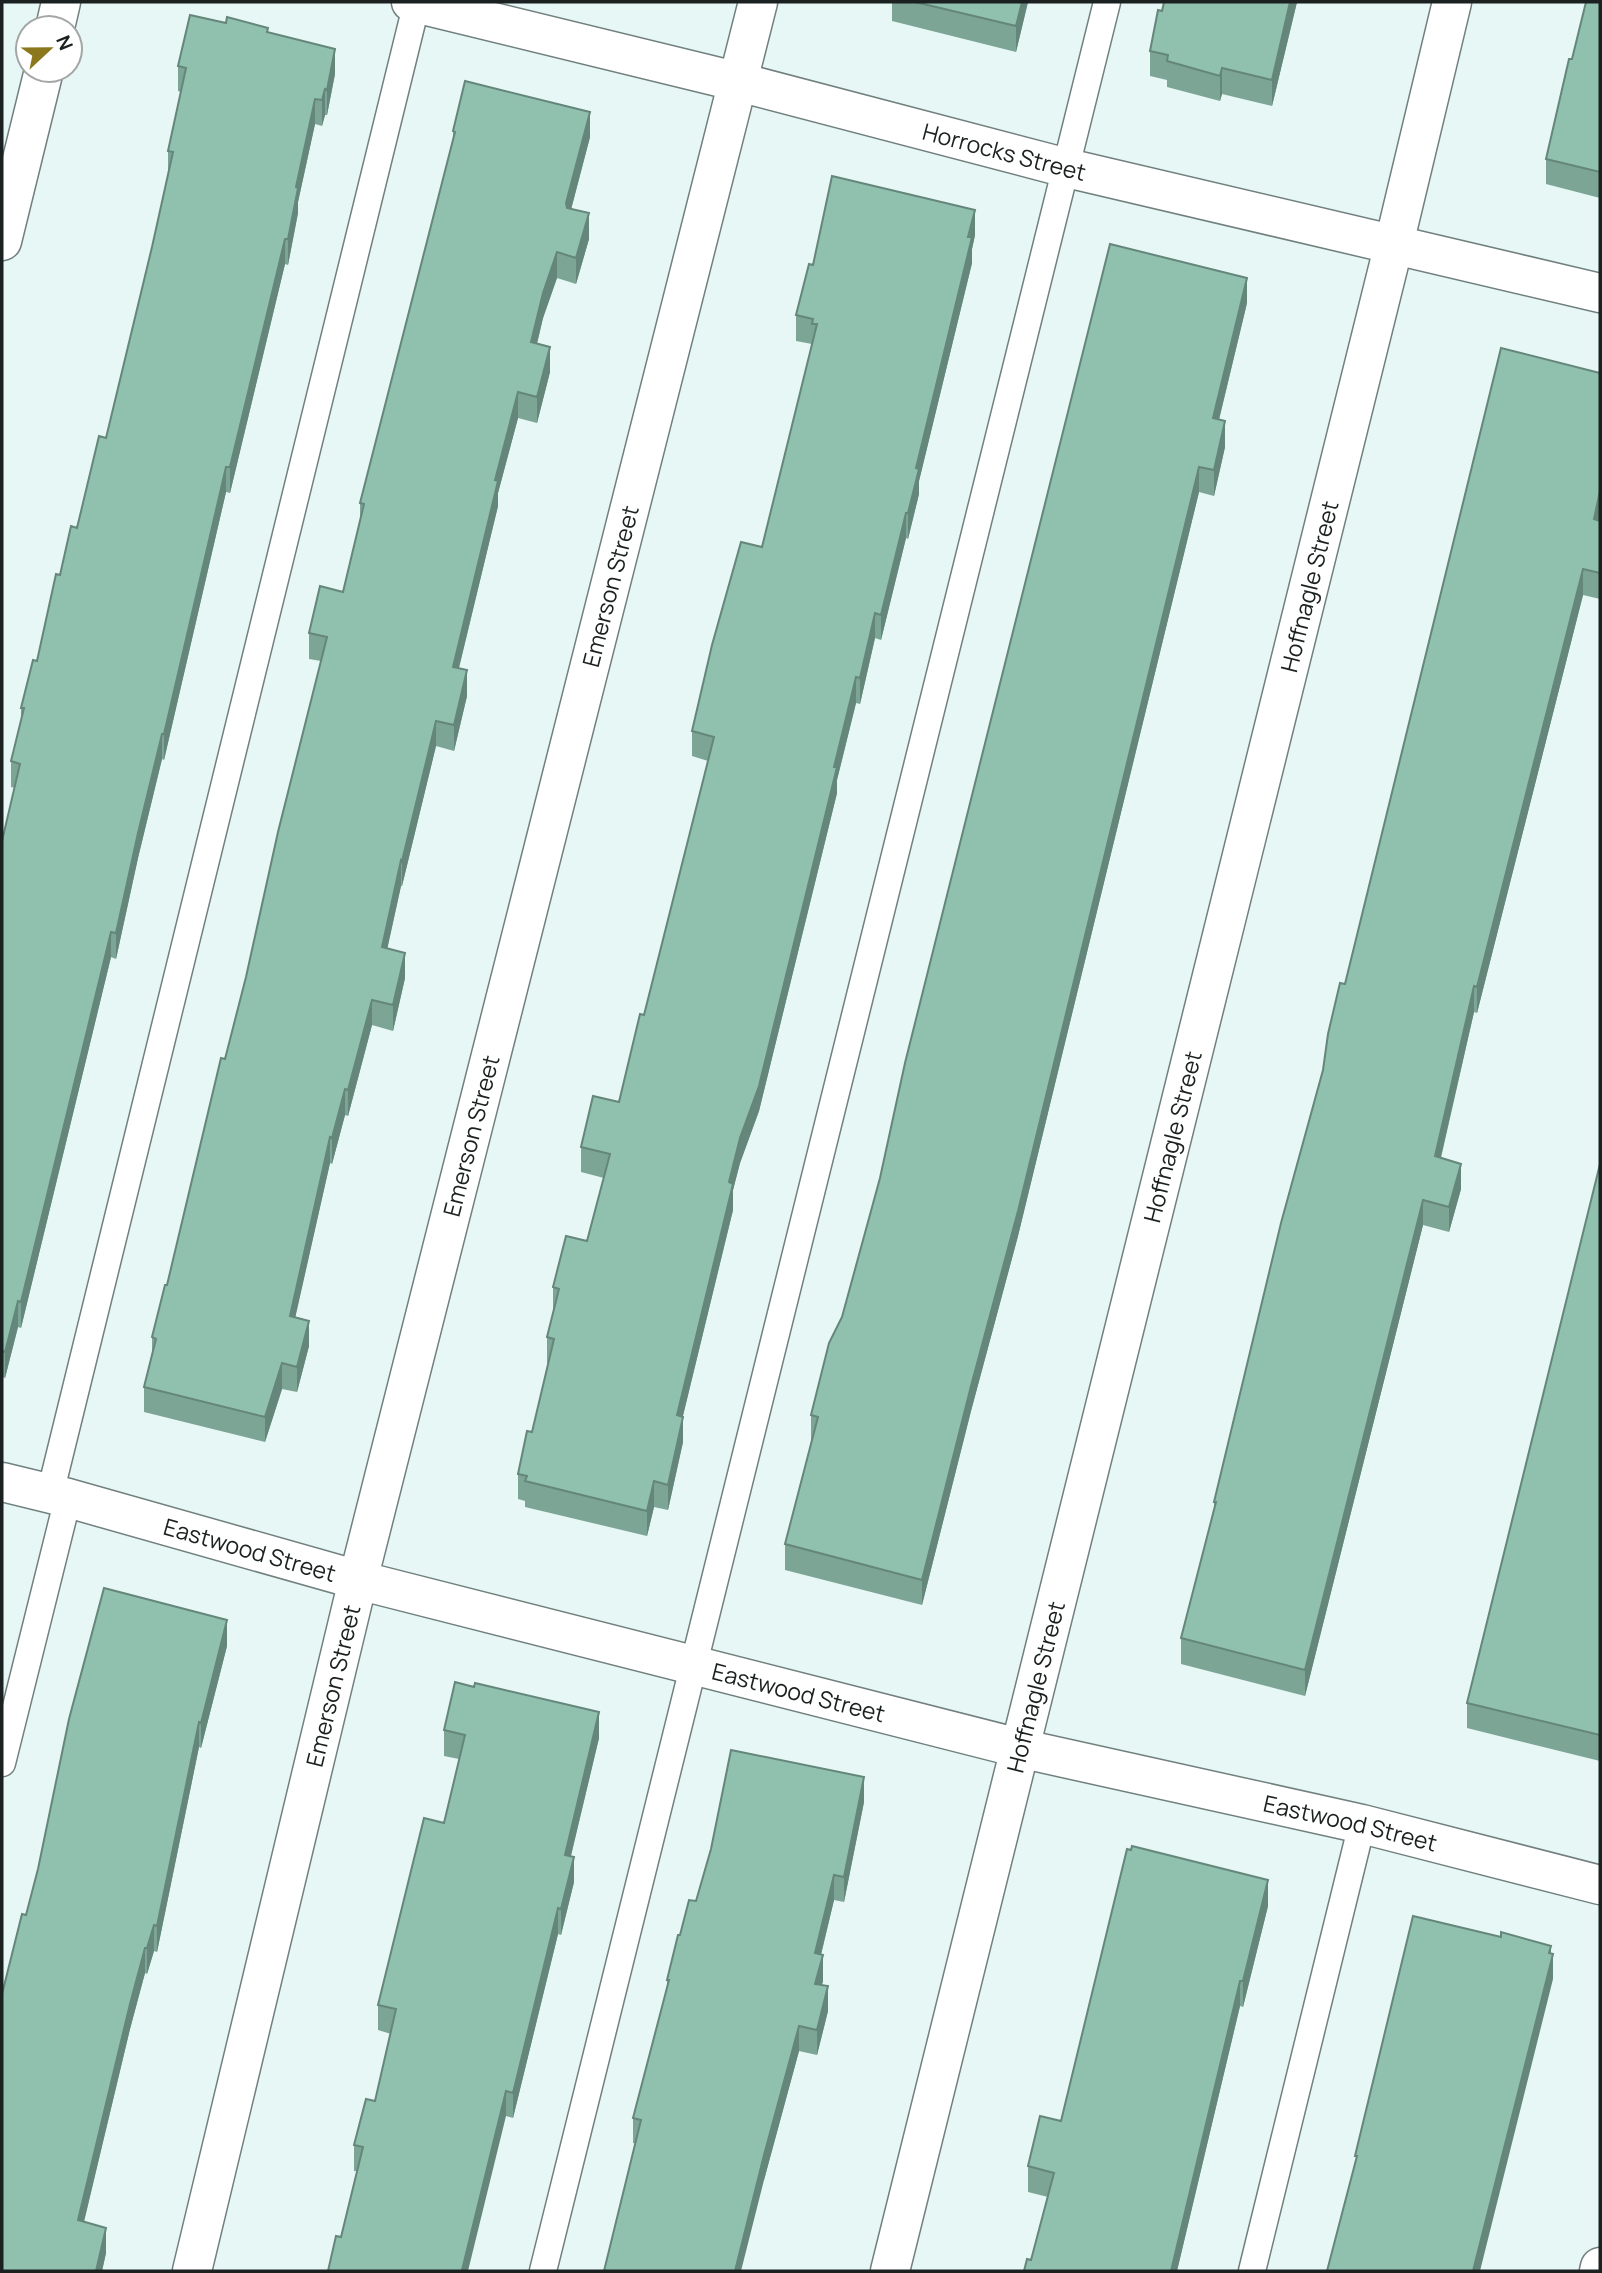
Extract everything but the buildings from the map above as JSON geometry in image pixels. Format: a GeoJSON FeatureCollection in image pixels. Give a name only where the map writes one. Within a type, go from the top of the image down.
{"type":"FeatureCollection","features":[{"type":"Feature","properties":{"kind":"street","name":"Horrocks Street"},"geometry":{"type":"LineString","coordinates":[[415,2],[739,82],[1067,168],[1600,293]]}},
{"type":"Feature","properties":{"kind":"street","name":"Emerson Street"},"geometry":{"type":"LineString","coordinates":[[192,2271],[358,1580],[758,2]]}},
{"type":"Feature","properties":{"kind":"street","name":"Hoffnagle Street"},"geometry":{"type":"LineString","coordinates":[[890,2271],[1452,2]]}},
{"type":"Feature","properties":{"kind":"street"},"geometry":{"type":"LineString","coordinates":[[2,241],[41,84]]}},
{"type":"Feature","properties":{"kind":"street","name":"Eastwood Street"},"geometry":{"type":"LineString","coordinates":[[2,1482],[358,1580],[1019,1748],[1362,1824],[1600,1885]]}},
{"type":"Feature","properties":{"kind":"lane"},"geometry":{"type":"LineString","coordinates":[[2,1763],[59,1496],[415,2]]}},
{"type":"Feature","properties":{"kind":"lane"},"geometry":{"type":"LineString","coordinates":[[543,2271],[1107,2]]}},
{"type":"Feature","properties":{"kind":"lane"},"geometry":{"type":"LineString","coordinates":[[1252,2271],[1362,1824]]}}]}
